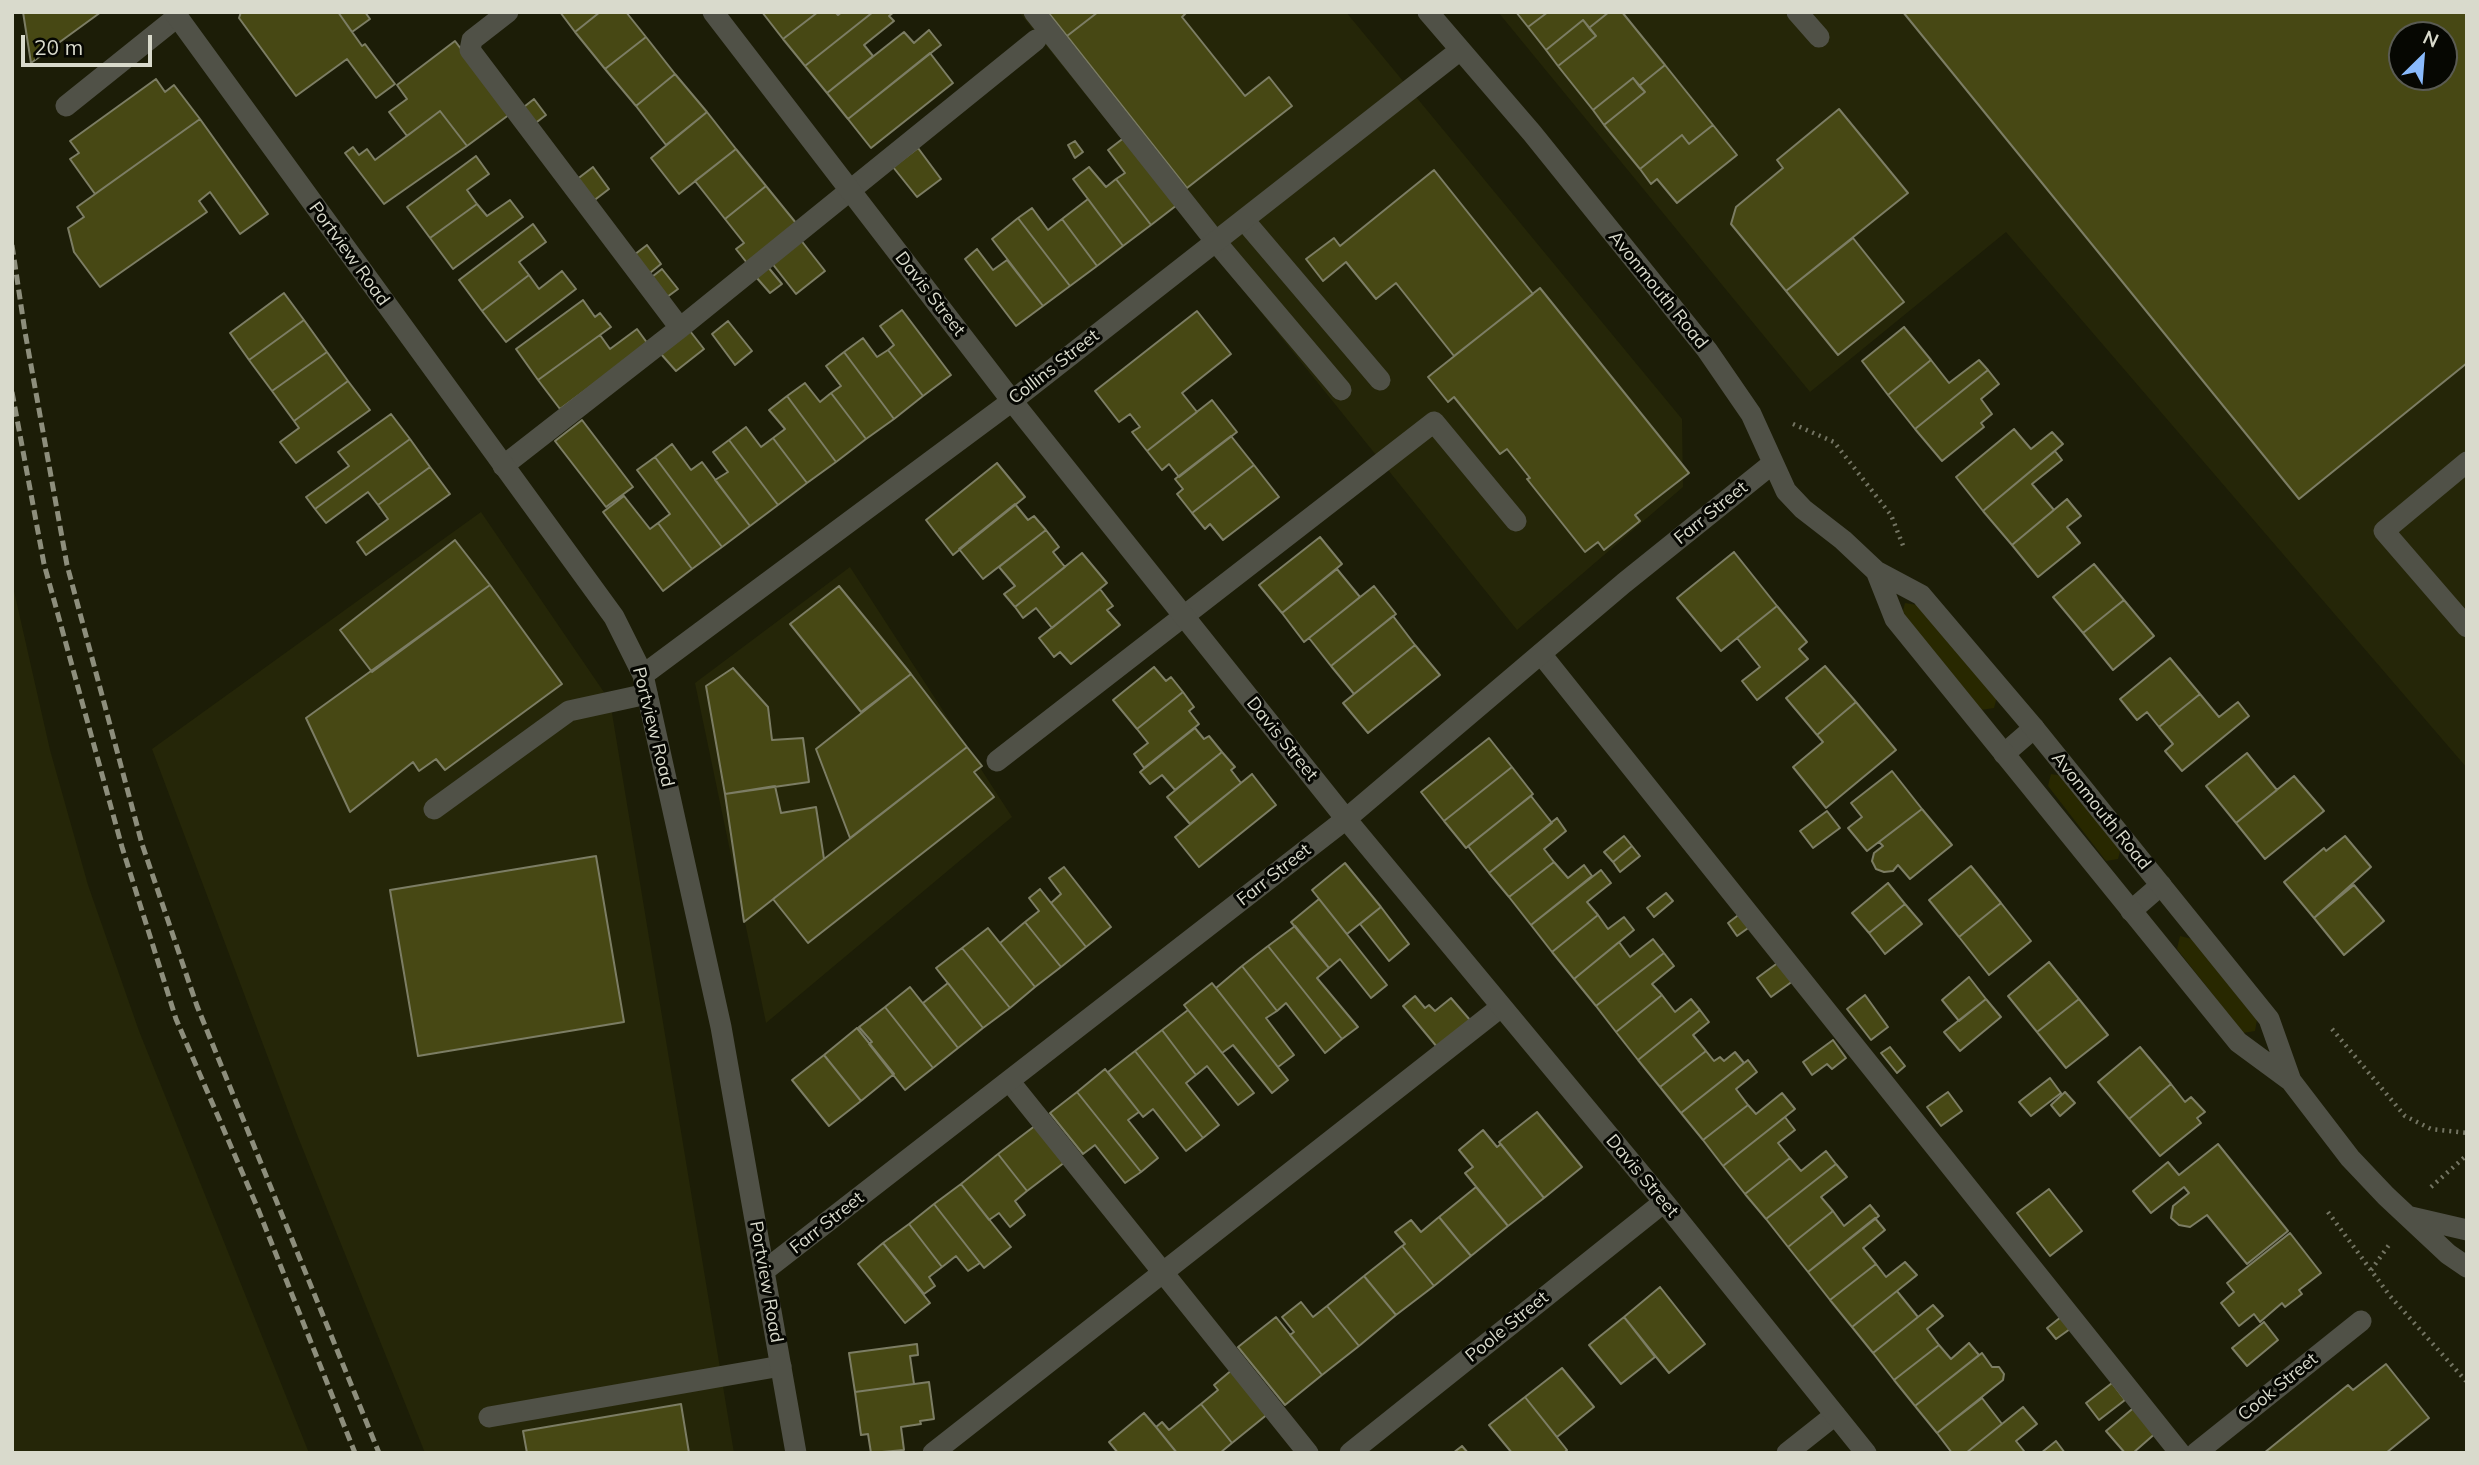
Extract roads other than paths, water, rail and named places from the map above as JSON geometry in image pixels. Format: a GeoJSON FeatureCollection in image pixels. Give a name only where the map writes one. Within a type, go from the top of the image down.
{"type":"FeatureCollection","features":[{"type":"Feature","properties":{"kind":"street"},"geometry":{"type":"LineString","coordinates":[[508,12],[472,40],[470,50],[680,328]]}},
{"type":"Feature","properties":{"kind":"street","name":"Davis Street"},"geometry":{"type":"LineString","coordinates":[[713,12],[1012,401],[1346,819],[1664,1202],[1866,1453]]}},
{"type":"Feature","properties":{"kind":"street"},"geometry":{"type":"LineString","coordinates":[[1034,12],[1216,242],[1340,390]]}},
{"type":"Feature","properties":{"kind":"street","name":"Avonmouth Road"},"geometry":{"type":"LineString","coordinates":[[1428,12],[1532,133],[1707,350],[1752,414],[1786,491],[1803,509],[1843,540],[1876,571],[1921,595],[2034,728],[2269,1018],[2291,1080]]}},
{"type":"Feature","properties":{"kind":"street"},"geometry":{"type":"LineString","coordinates":[[1797,12],[1819,37]]}},
{"type":"Feature","properties":{"kind":"street"},"geometry":{"type":"LineString","coordinates":[[66,106],[178,14]]}},
{"type":"Feature","properties":{"kind":"street","name":"Portview Road"},"geometry":{"type":"LineString","coordinates":[[178,14],[614,617],[645,685],[722,1027],[796,1453]]}},
{"type":"Feature","properties":{"kind":"street"},"geometry":{"type":"LineString","coordinates":[[503,466],[680,328],[1036,40]]}},
{"type":"Feature","properties":{"kind":"street","name":"Collins Street"},"geometry":{"type":"LineString","coordinates":[[645,685],[1459,51]]}},
{"type":"Feature","properties":{"kind":"street"},"geometry":{"type":"LineString","coordinates":[[1244,220],[1380,380]]}},
{"type":"Feature","properties":{"kind":"street"},"geometry":{"type":"LineString","coordinates":[[997,761],[1434,422],[1516,520]]}},
{"type":"Feature","properties":{"kind":"street"},"geometry":{"type":"LineString","coordinates":[[2467,461],[2384,531],[2467,627]]}},
{"type":"Feature","properties":{"kind":"street","name":"Farr Street"},"geometry":{"type":"LineString","coordinates":[[764,1271],[1346,819],[1772,464]]}},
{"type":"Feature","properties":{"kind":"street","name":"Avonmouth Road"},"geometry":{"type":"LineString","coordinates":[[1876,571],[1895,619],[2238,1042],[2291,1080],[2350,1158],[2448,1254],[2467,1267]]}},
{"type":"Feature","properties":{"kind":"street"},"geometry":{"type":"LineString","coordinates":[[1541,654],[2180,1453]]}},
{"type":"Feature","properties":{"kind":"street"},"geometry":{"type":"LineString","coordinates":[[435,809],[569,711],[645,685]]}},
{"type":"Feature","properties":{"kind":"street"},"geometry":{"type":"LineString","coordinates":[[2004,754],[2034,728]]}},
{"type":"Feature","properties":{"kind":"street"},"geometry":{"type":"LineString","coordinates":[[2131,911],[2161,885]]}},
{"type":"Feature","properties":{"kind":"street"},"geometry":{"type":"LineString","coordinates":[[933,1453],[1501,1006]]}},
{"type":"Feature","properties":{"kind":"street"},"geometry":{"type":"LineString","coordinates":[[1010,1082],[1308,1453]]}},
{"type":"Feature","properties":{"kind":"street","name":"Poole Street"},"geometry":{"type":"LineString","coordinates":[[1350,1453],[1664,1202]]}},
{"type":"Feature","properties":{"kind":"street"},"geometry":{"type":"LineString","coordinates":[[2409,1217],[2467,1230]]}},
{"type":"Feature","properties":{"kind":"street","name":"Cook Street"},"geometry":{"type":"LineString","coordinates":[[2196,1453],[2361,1321]]}},
{"type":"Feature","properties":{"kind":"street"},"geometry":{"type":"LineString","coordinates":[[489,1417],[781,1366]]}},
{"type":"Feature","properties":{"kind":"street"},"geometry":{"type":"LineString","coordinates":[[1787,1453],[1835,1415]]}},
{"type":"Feature","properties":{"kind":"railway"},"geometry":{"type":"LineString","coordinates":[[12,245],[67,565],[142,844],[197,1006],[379,1453]]}},
{"type":"Feature","properties":{"kind":"railway"},"geometry":{"type":"LineString","coordinates":[[12,392],[44,564],[122,847],[176,1019],[258,1209],[355,1453]]}}]}
